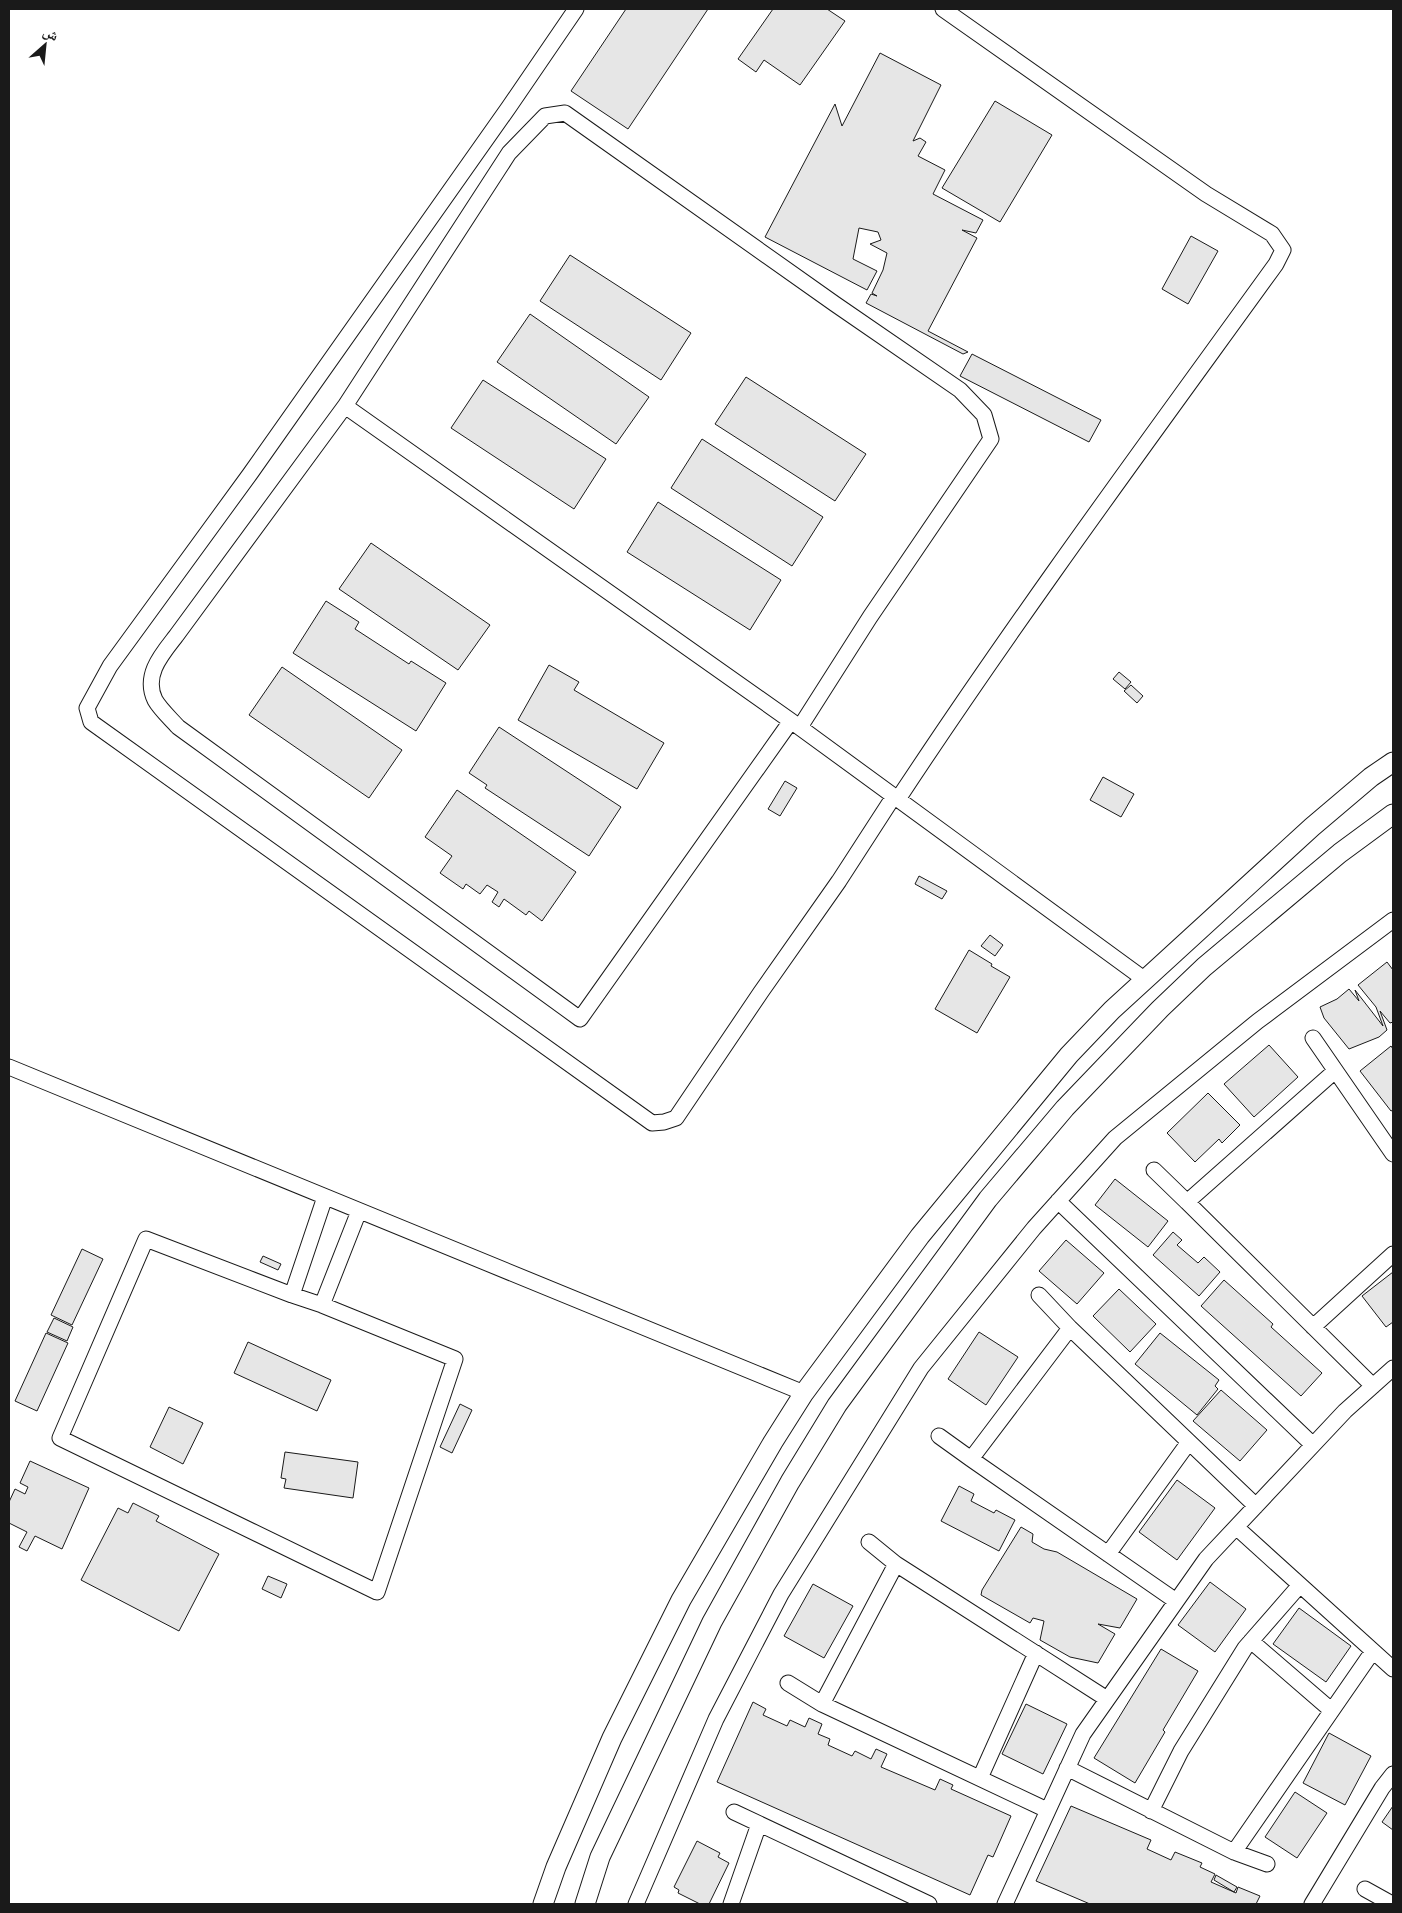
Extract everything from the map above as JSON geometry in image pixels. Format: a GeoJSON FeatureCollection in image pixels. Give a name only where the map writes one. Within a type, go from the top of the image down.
{"type":"FeatureCollection","features":[{"type":"Feature","properties":{"kind":"street"},"geometry":{"type":"LineString","coordinates":[[576,9],[250,474],[110,666],[87,708],[91,722],[652,1122],[664,1122],[676,1118],[896,798],[1276,264],[1283,250],[1272,234],[1206,194],[943,9]]}},
{"type":"Feature","properties":{"kind":"street"},"geometry":{"type":"LineString","coordinates":[[565,113],[960,390],[984,415],[991,439],[795,724],[580,1019],[178,727],[155,700],[151,685],[157,660],[345,406],[509,153],[545,116],[565,113]]}},
{"type":"Feature","properties":{"kind":"street"},"geometry":{"type":"LineString","coordinates":[[345,406],[795,724],[1144,979]]}},
{"type":"Feature","properties":{"kind":"street"},"geometry":{"type":"LineString","coordinates":[[542,1904],[612,1738],[681,1600],[773,1442],[804,1393],[920,1236],[1069,1055],[1144,979],[1312,827],[1371,777],[1393,762]]}},
{"type":"Feature","properties":{"kind":"street"},"geometry":{"type":"LineString","coordinates":[[585,1904],[600,1857],[712,1622],[790,1482],[837,1404],[988,1199],[1072,1101],[1160,1009],[1204,967],[1340,854],[1393,814]]}},
{"type":"Feature","properties":{"kind":"street"},"geometry":{"type":"LineString","coordinates":[[636,1904],[716,1719],[781,1594],[921,1368],[1034,1228],[1115,1138],[1258,1021],[1393,920]]}},
{"type":"Feature","properties":{"kind":"street"},"geometry":{"type":"LineString","coordinates":[[1313,1038],[1393,1154]]}},
{"type":"Feature","properties":{"kind":"street"},"geometry":{"type":"LineString","coordinates":[[9,1067],[804,1393]]}},
{"type":"Feature","properties":{"kind":"street"},"geometry":{"type":"LineString","coordinates":[[1187,1202],[1335,1071]]}},
{"type":"Feature","properties":{"kind":"street"},"geometry":{"type":"LineString","coordinates":[[1154,1170],[1373,1386]]}},
{"type":"Feature","properties":{"kind":"street"},"geometry":{"type":"LineString","coordinates":[[292,1295],[325,1197]]}},
{"type":"Feature","properties":{"kind":"street"},"geometry":{"type":"LineString","coordinates":[[1058,1201],[1313,1445]]}},
{"type":"Feature","properties":{"kind":"street"},"geometry":{"type":"LineString","coordinates":[[322,1304],[359,1210]]}},
{"type":"Feature","properties":{"kind":"street"},"geometry":{"type":"LineString","coordinates":[[146,1239],[292,1295],[322,1304],[455,1359],[377,1592],[60,1438],[146,1239]]}},
{"type":"Feature","properties":{"kind":"street"},"geometry":{"type":"LineString","coordinates":[[1313,1327],[1393,1254]]}},
{"type":"Feature","properties":{"kind":"street"},"geometry":{"type":"LineString","coordinates":[[1040,1294],[1070,1328],[1256,1506]]}},
{"type":"Feature","properties":{"kind":"street"},"geometry":{"type":"LineString","coordinates":[[971,1460],[1070,1328]]}},
{"type":"Feature","properties":{"kind":"street"},"geometry":{"type":"LineString","coordinates":[[1004,1904],[1083,1734],[1206,1559],[1345,1410],[1393,1368]]}},
{"type":"Feature","properties":{"kind":"street"},"geometry":{"type":"LineString","coordinates":[[939,1436],[1176,1601]]}},
{"type":"Feature","properties":{"kind":"street"},"geometry":{"type":"LineString","coordinates":[[1108,1554],[1189,1442]]}},
{"type":"Feature","properties":{"kind":"street"},"geometry":{"type":"LineString","coordinates":[[1236,1527],[1393,1669]]}},
{"type":"Feature","properties":{"kind":"street"},"geometry":{"type":"LineString","coordinates":[[869,1542],[896,1564],[1107,1699]]}},
{"type":"Feature","properties":{"kind":"street"},"geometry":{"type":"LineString","coordinates":[[822,1704],[896,1564]]}},
{"type":"Feature","properties":{"kind":"street"},"geometry":{"type":"LineString","coordinates":[[1151,1811],[1181,1751],[1245,1648],[1300,1585]]}},
{"type":"Feature","properties":{"kind":"street"},"geometry":{"type":"LineString","coordinates":[[1251,1641],[1332,1710]]}},
{"type":"Feature","properties":{"kind":"street"},"geometry":{"type":"LineString","coordinates":[[1234,1852],[1373,1651]]}},
{"type":"Feature","properties":{"kind":"street"},"geometry":{"type":"LineString","coordinates":[[980,1778],[1036,1654]]}},
{"type":"Feature","properties":{"kind":"street"},"geometry":{"type":"LineString","coordinates":[[788,1683],[822,1704],[1047,1810]]}},
{"type":"Feature","properties":{"kind":"street"},"geometry":{"type":"LineString","coordinates":[[1067,1768],[1234,1852],[1267,1864]]}},
{"type":"Feature","properties":{"kind":"street"},"geometry":{"type":"LineString","coordinates":[[1312,1904],[1382,1788],[1393,1774]]}},
{"type":"Feature","properties":{"kind":"street"},"geometry":{"type":"LineString","coordinates":[[734,1812],[909,1900],[929,1904]]}},
{"type":"Feature","properties":{"kind":"street"},"geometry":{"type":"LineString","coordinates":[[730,1904],[758,1824]]}},
{"type":"Feature","properties":{"kind":"street"},"geometry":{"type":"LineString","coordinates":[[1365,1889],[1392,1904]]}},
{"type":"Feature","properties":{"kind":"building"},"geometry":{"type":"Polygon","coordinates":[[[626,9],[708,9],[628,129],[571,91],[626,9]]]}},
{"type":"Feature","properties":{"kind":"building"},"geometry":{"type":"Polygon","coordinates":[[[773,9],[827,9],[845,21],[800,85],[764,60],[756,72],[738,59],[773,9]]]}},
{"type":"Feature","properties":{"kind":"building"},"geometry":{"type":"Polygon","coordinates":[[[880,53],[941,85],[913,141],[920,138],[926,142],[918,156],[945,170],[933,194],[983,220],[976,233],[962,230],[977,238],[928,331],[968,352],[963,354],[866,303],[871,294],[877,296],[872,293],[883,270],[887,253],[870,244],[881,240],[878,232],[859,228],[853,259],[877,271],[867,290],[765,237],[835,104],[842,126],[880,53]]]}},
{"type":"Feature","properties":{"kind":"building"},"geometry":{"type":"Polygon","coordinates":[[[995,101],[1052,135],[1000,222],[942,188],[995,101]]]}},
{"type":"Feature","properties":{"kind":"building"},"geometry":{"type":"Polygon","coordinates":[[[1191,236],[1218,251],[1188,304],[1162,289],[1191,236]]]}},
{"type":"Feature","properties":{"kind":"building"},"geometry":{"type":"Polygon","coordinates":[[[570,255],[691,333],[661,380],[540,301],[570,255]]]}},
{"type":"Feature","properties":{"kind":"building"},"geometry":{"type":"Polygon","coordinates":[[[530,314],[649,397],[616,444],[497,362],[530,314]]]}},
{"type":"Feature","properties":{"kind":"building"},"geometry":{"type":"Polygon","coordinates":[[[972,354],[1101,420],[1089,442],[960,376],[972,354]]]}},
{"type":"Feature","properties":{"kind":"building"},"geometry":{"type":"Polygon","coordinates":[[[746,377],[866,454],[835,501],[715,424],[746,377]]]}},
{"type":"Feature","properties":{"kind":"building"},"geometry":{"type":"Polygon","coordinates":[[[483,380],[606,459],[574,509],[451,428],[483,380]]]}},
{"type":"Feature","properties":{"kind":"building"},"geometry":{"type":"Polygon","coordinates":[[[702,439],[823,517],[792,566],[671,488],[702,439]]]}},
{"type":"Feature","properties":{"kind":"building"},"geometry":{"type":"Polygon","coordinates":[[[658,502],[781,580],[750,630],[627,552],[658,502]]]}},
{"type":"Feature","properties":{"kind":"building"},"geometry":{"type":"Polygon","coordinates":[[[371,543],[490,625],[458,670],[339,589],[371,543]]]}},
{"type":"Feature","properties":{"kind":"building"},"geometry":{"type":"Polygon","coordinates":[[[326,601],[359,622],[355,629],[409,664],[411,661],[446,683],[416,731],[293,653],[326,601]]]}},
{"type":"Feature","properties":{"kind":"building"},"geometry":{"type":"Polygon","coordinates":[[[549,665],[579,682],[574,690],[664,743],[637,789],[518,720],[549,665]]]}},
{"type":"Feature","properties":{"kind":"building"},"geometry":{"type":"Polygon","coordinates":[[[282,667],[402,750],[369,798],[249,715],[282,667]]]}},
{"type":"Feature","properties":{"kind":"building"},"geometry":{"type":"Polygon","coordinates":[[[1119,672],[1131,682],[1125,689],[1113,679],[1119,672]]]}},
{"type":"Feature","properties":{"kind":"building"},"geometry":{"type":"Polygon","coordinates":[[[1131,685],[1143,696],[1137,703],[1124,691],[1131,685]]]}},
{"type":"Feature","properties":{"kind":"building"},"geometry":{"type":"Polygon","coordinates":[[[499,727],[621,807],[589,856],[485,788],[487,785],[469,773],[499,727]]]}},
{"type":"Feature","properties":{"kind":"building"},"geometry":{"type":"Polygon","coordinates":[[[1103,777],[1134,794],[1121,817],[1090,800],[1103,777]]]}},
{"type":"Feature","properties":{"kind":"building"},"geometry":{"type":"Polygon","coordinates":[[[785,781],[797,788],[780,816],[768,809],[785,781]]]}},
{"type":"Feature","properties":{"kind":"building"},"geometry":{"type":"Polygon","coordinates":[[[457,790],[576,872],[542,921],[529,911],[526,915],[504,899],[499,907],[492,902],[498,892],[487,885],[480,894],[466,884],[463,889],[440,873],[452,856],[425,837],[457,790]]]}},
{"type":"Feature","properties":{"kind":"building"},"geometry":{"type":"Polygon","coordinates":[[[919,876],[947,891],[942,899],[915,884],[919,876]]]}},
{"type":"Feature","properties":{"kind":"building"},"geometry":{"type":"Polygon","coordinates":[[[990,935],[1003,945],[995,956],[981,946],[990,935]]]}},
{"type":"Feature","properties":{"kind":"building"},"geometry":{"type":"Polygon","coordinates":[[[969,950],[1010,977],[977,1033],[935,1009],[969,950]]]}},
{"type":"Feature","properties":{"kind":"building"},"geometry":{"type":"Polygon","coordinates":[[[1387,962],[1393,970],[1393,1022],[1390,1023],[1380,1011],[1387,1030],[1379,1037],[1349,1049],[1324,1018],[1320,1007],[1337,999],[1349,989],[1359,1001],[1355,990],[1383,1026],[1376,1007],[1358,985],[1387,962]]]}},
{"type":"Feature","properties":{"kind":"building"},"geometry":{"type":"Polygon","coordinates":[[[1269,1045],[1298,1077],[1254,1117],[1224,1084],[1269,1045]]]}},
{"type":"Feature","properties":{"kind":"building"},"geometry":{"type":"Polygon","coordinates":[[[1391,1046],[1393,1049],[1393,1110],[1391,1111],[1360,1071],[1391,1046]]]}},
{"type":"Feature","properties":{"kind":"building"},"geometry":{"type":"Polygon","coordinates":[[[1208,1093],[1240,1125],[1222,1143],[1219,1139],[1195,1162],[1167,1133],[1208,1093]]]}},
{"type":"Feature","properties":{"kind":"building"},"geometry":{"type":"Polygon","coordinates":[[[1115,1179],[1168,1221],[1148,1247],[1095,1205],[1115,1179]]]}},
{"type":"Feature","properties":{"kind":"building"},"geometry":{"type":"Polygon","coordinates":[[[1173,1232],[1182,1240],[1177,1245],[1198,1263],[1204,1257],[1220,1272],[1199,1296],[1153,1255],[1173,1232]]]}},
{"type":"Feature","properties":{"kind":"building"},"geometry":{"type":"Polygon","coordinates":[[[1066,1240],[1104,1273],[1077,1304],[1039,1271],[1066,1240]]]}},
{"type":"Feature","properties":{"kind":"building"},"geometry":{"type":"Polygon","coordinates":[[[82,1249],[103,1259],[72,1325],[51,1315],[82,1249]]]}},
{"type":"Feature","properties":{"kind":"building"},"geometry":{"type":"Polygon","coordinates":[[[263,1256],[281,1264],[278,1270],[260,1262],[263,1256]]]}},
{"type":"Feature","properties":{"kind":"building"},"geometry":{"type":"Polygon","coordinates":[[[1393,1272],[1393,1322],[1386,1327],[1362,1296],[1393,1272]]]}},
{"type":"Feature","properties":{"kind":"building"},"geometry":{"type":"Polygon","coordinates":[[[1224,1280],[1273,1324],[1271,1327],[1322,1373],[1301,1396],[1201,1306],[1224,1280]]]}},
{"type":"Feature","properties":{"kind":"building"},"geometry":{"type":"Polygon","coordinates":[[[1119,1289],[1156,1324],[1130,1352],[1093,1316],[1119,1289]]]}},
{"type":"Feature","properties":{"kind":"building"},"geometry":{"type":"Polygon","coordinates":[[[54,1318],[73,1327],[67,1341],[47,1332],[54,1318]]]}},
{"type":"Feature","properties":{"kind":"building"},"geometry":{"type":"Polygon","coordinates":[[[979,1332],[1018,1357],[986,1405],[948,1379],[979,1332]]]}},
{"type":"Feature","properties":{"kind":"building"},"geometry":{"type":"Polygon","coordinates":[[[46,1333],[68,1343],[37,1411],[15,1401],[46,1333]]]}},
{"type":"Feature","properties":{"kind":"building"},"geometry":{"type":"Polygon","coordinates":[[[1160,1333],[1219,1380],[1215,1386],[1218,1389],[1197,1415],[1135,1364],[1160,1333]]]}},
{"type":"Feature","properties":{"kind":"building"},"geometry":{"type":"Polygon","coordinates":[[[248,1342],[331,1380],[317,1411],[234,1373],[248,1342]]]}},
{"type":"Feature","properties":{"kind":"building"},"geometry":{"type":"Polygon","coordinates":[[[1221,1390],[1267,1430],[1240,1461],[1193,1421],[1221,1390]]]}},
{"type":"Feature","properties":{"kind":"building"},"geometry":{"type":"Polygon","coordinates":[[[460,1404],[472,1410],[452,1453],[440,1447],[460,1404]]]}},
{"type":"Feature","properties":{"kind":"building"},"geometry":{"type":"Polygon","coordinates":[[[169,1407],[203,1423],[183,1464],[150,1447],[169,1407]]]}},
{"type":"Feature","properties":{"kind":"building"},"geometry":{"type":"Polygon","coordinates":[[[285,1452],[358,1462],[353,1498],[284,1488],[286,1479],[281,1478],[285,1452]]]}},
{"type":"Feature","properties":{"kind":"building"},"geometry":{"type":"Polygon","coordinates":[[[30,1461],[89,1488],[62,1549],[35,1536],[27,1551],[19,1547],[27,1532],[9,1523],[9,1502],[15,1489],[25,1494],[28,1487],[20,1483],[30,1461]]]}},
{"type":"Feature","properties":{"kind":"building"},"geometry":{"type":"Polygon","coordinates":[[[1177,1480],[1215,1508],[1177,1560],[1139,1532],[1177,1480]]]}},
{"type":"Feature","properties":{"kind":"building"},"geometry":{"type":"Polygon","coordinates":[[[959,1486],[974,1494],[971,1501],[994,1513],[996,1510],[1015,1520],[999,1551],[941,1521],[959,1486]]]}},
{"type":"Feature","properties":{"kind":"building"},"geometry":{"type":"Polygon","coordinates":[[[133,1503],[159,1516],[156,1521],[219,1554],[179,1631],[81,1580],[118,1508],[128,1513],[133,1503]]]}},
{"type":"Feature","properties":{"kind":"building"},"geometry":{"type":"Polygon","coordinates":[[[1021,1527],[1033,1534],[1032,1542],[1044,1549],[1057,1552],[1137,1599],[1120,1628],[1098,1624],[1115,1634],[1098,1663],[1070,1657],[1040,1640],[1044,1621],[1033,1618],[1030,1623],[981,1595],[982,1590],[1021,1527]]]}},
{"type":"Feature","properties":{"kind":"building"},"geometry":{"type":"Polygon","coordinates":[[[268,1576],[287,1584],[281,1598],[262,1589],[268,1576]]]}},
{"type":"Feature","properties":{"kind":"building"},"geometry":{"type":"Polygon","coordinates":[[[1210,1582],[1246,1609],[1215,1652],[1178,1625],[1210,1582]]]}},
{"type":"Feature","properties":{"kind":"building"},"geometry":{"type":"Polygon","coordinates":[[[813,1584],[853,1606],[824,1658],[784,1636],[813,1584]]]}},
{"type":"Feature","properties":{"kind":"building"},"geometry":{"type":"Polygon","coordinates":[[[1299,1608],[1351,1646],[1326,1682],[1273,1644],[1299,1608]]]}},
{"type":"Feature","properties":{"kind":"building"},"geometry":{"type":"Polygon","coordinates":[[[1161,1649],[1198,1671],[1163,1730],[1165,1732],[1135,1783],[1094,1758],[1161,1649]]]}},
{"type":"Feature","properties":{"kind":"building"},"geometry":{"type":"Polygon","coordinates":[[[753,1702],[766,1709],[763,1715],[787,1726],[790,1720],[805,1727],[809,1718],[822,1724],[818,1734],[830,1739],[828,1745],[852,1756],[855,1751],[871,1759],[876,1749],[887,1754],[881,1767],[935,1790],[940,1779],[953,1785],[951,1789],[1011,1816],[993,1857],[988,1855],[970,1895],[717,1782],[753,1702]]]}},
{"type":"Feature","properties":{"kind":"building"},"geometry":{"type":"Polygon","coordinates":[[[1026,1704],[1067,1724],[1043,1774],[1002,1754],[1026,1704]]]}},
{"type":"Feature","properties":{"kind":"building"},"geometry":{"type":"Polygon","coordinates":[[[1329,1733],[1371,1756],[1345,1805],[1303,1783],[1329,1733]]]}},
{"type":"Feature","properties":{"kind":"building"},"geometry":{"type":"Polygon","coordinates":[[[1295,1792],[1327,1813],[1297,1858],[1265,1837],[1295,1792]]]}},
{"type":"Feature","properties":{"kind":"building"},"geometry":{"type":"Polygon","coordinates":[[[1071,1806],[1151,1840],[1147,1849],[1171,1860],[1175,1852],[1202,1863],[1200,1867],[1215,1874],[1211,1882],[1236,1893],[1238,1887],[1260,1896],[1256,1904],[1090,1904],[1036,1881],[1071,1806]]]}},
{"type":"Feature","properties":{"kind":"building"},"geometry":{"type":"Polygon","coordinates":[[[1393,1806],[1393,1830],[1382,1822],[1393,1806]]]}},
{"type":"Feature","properties":{"kind":"building"},"geometry":{"type":"Polygon","coordinates":[[[697,1841],[720,1853],[718,1857],[729,1863],[709,1904],[700,1904],[678,1893],[679,1890],[674,1887],[697,1841]]]}},
{"type":"Feature","properties":{"kind":"building"},"geometry":{"type":"Polygon","coordinates":[[[1216,1875],[1237,1887],[1234,1892],[1214,1880],[1216,1875]]]}}]}
